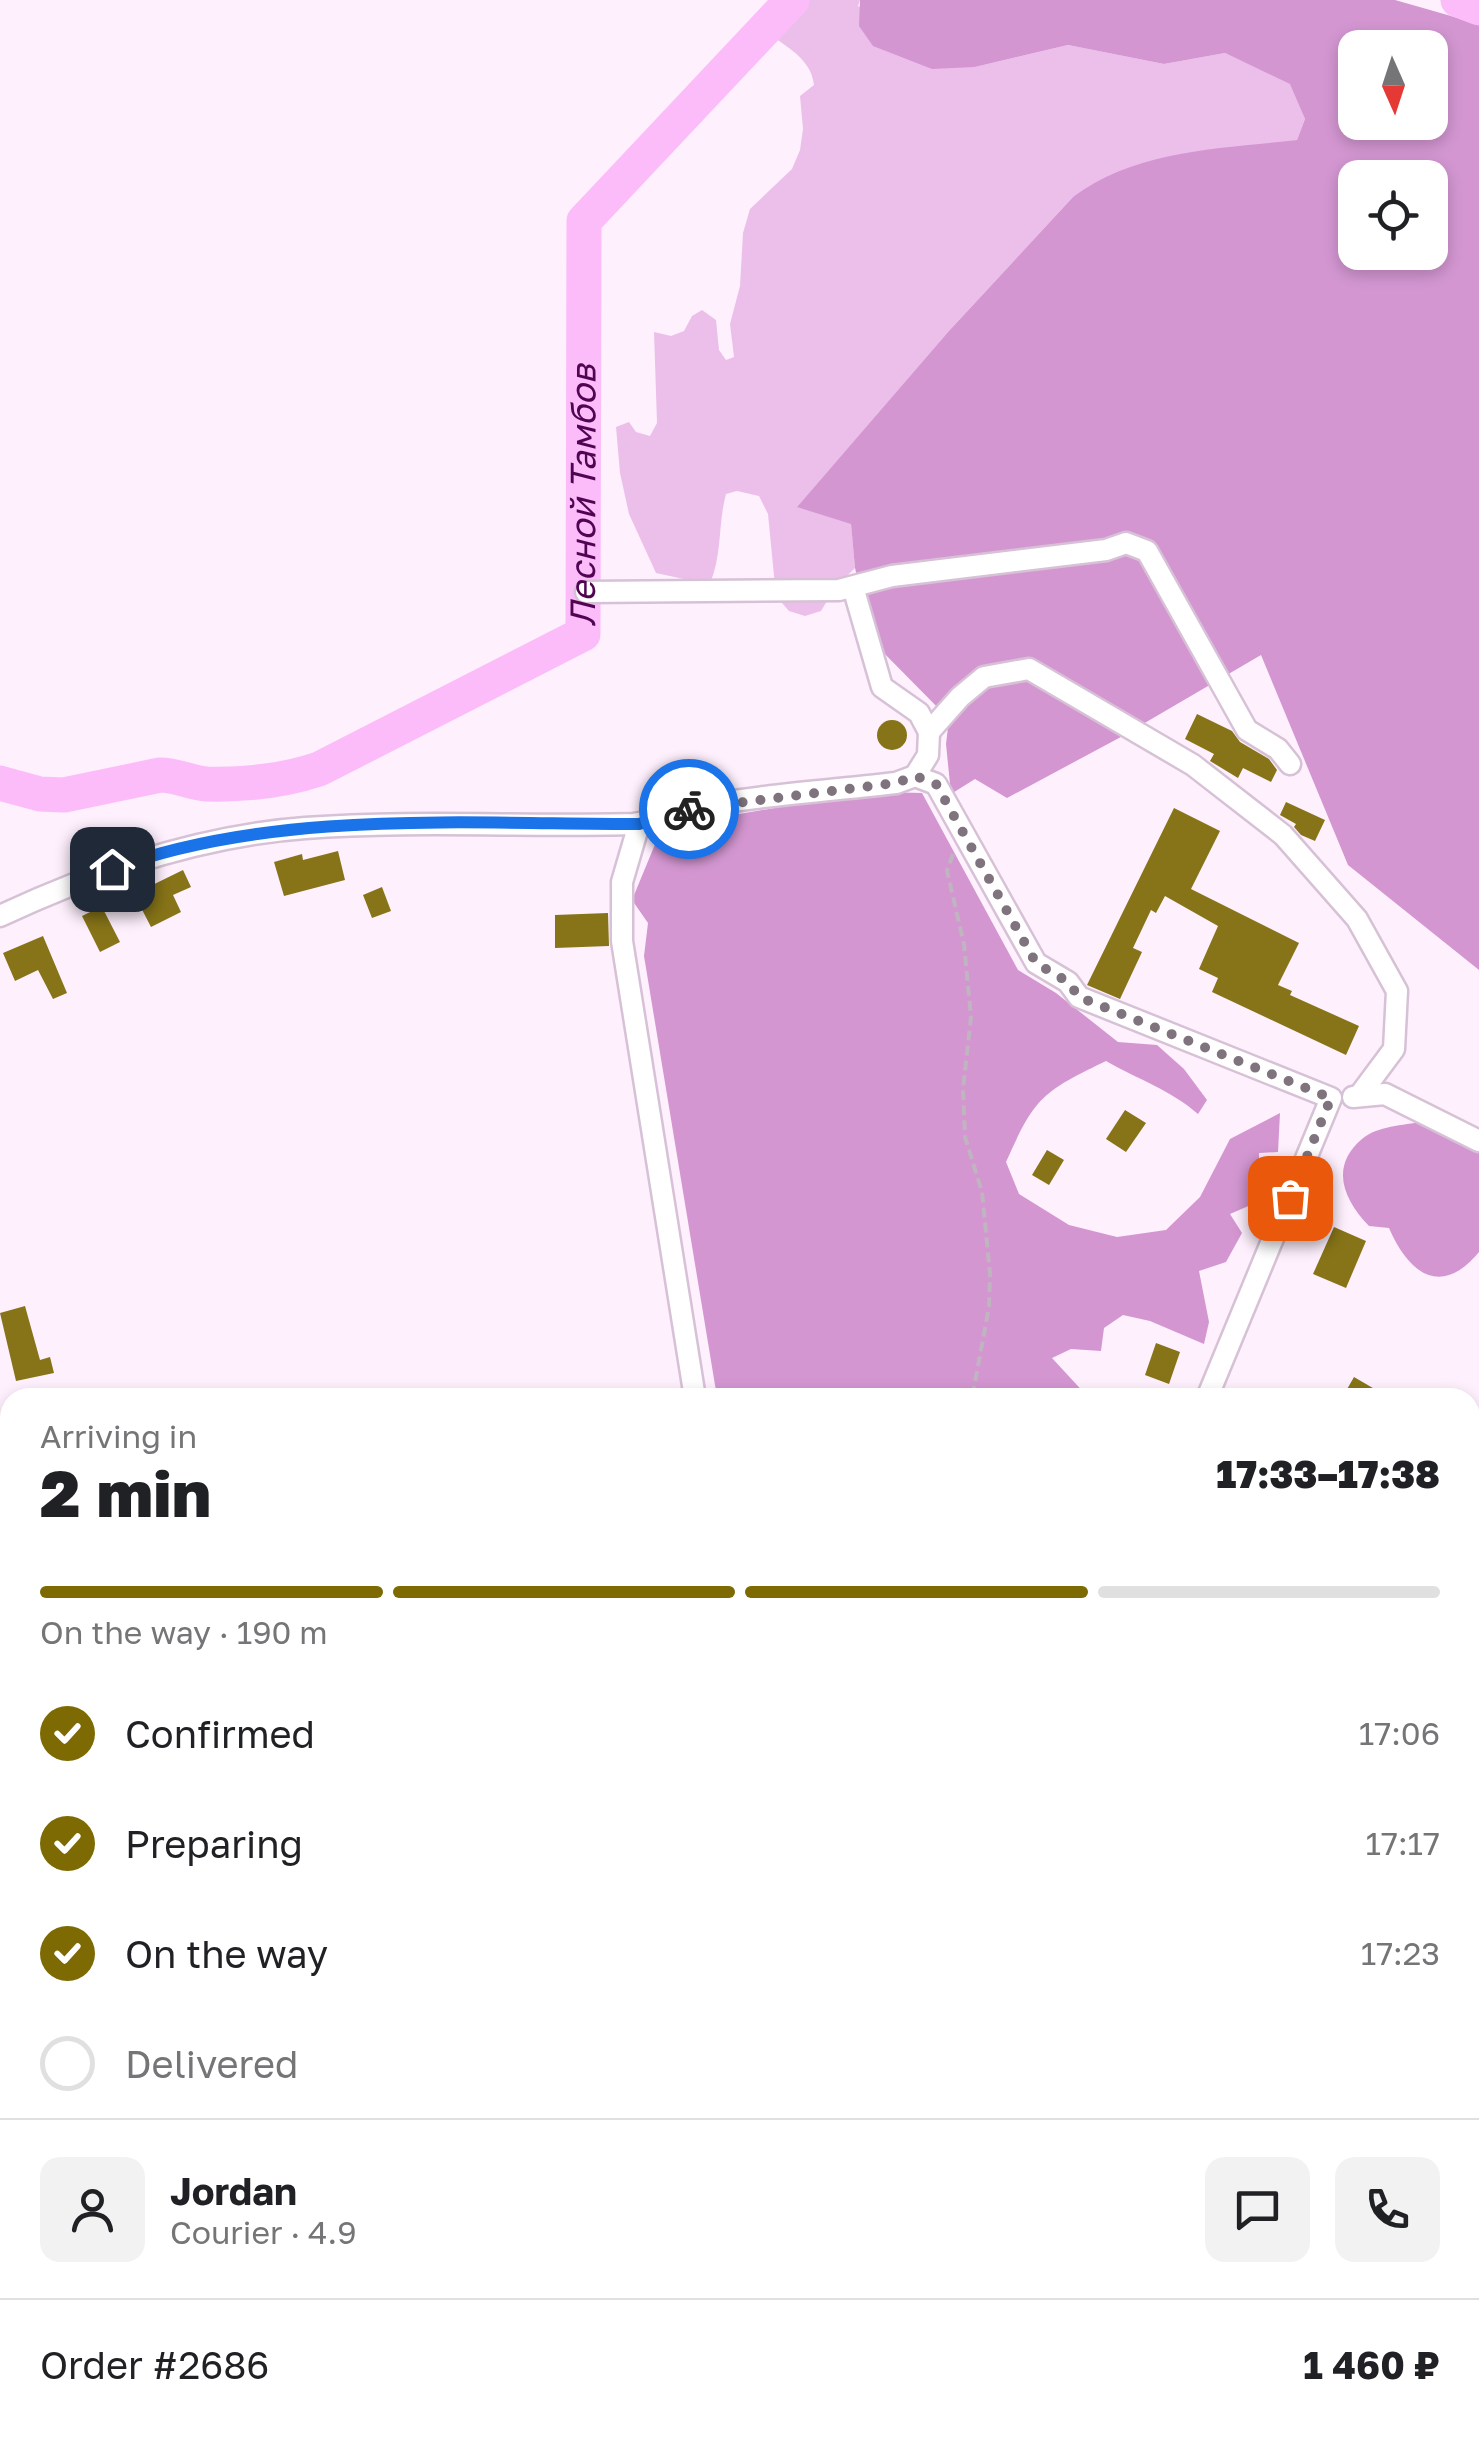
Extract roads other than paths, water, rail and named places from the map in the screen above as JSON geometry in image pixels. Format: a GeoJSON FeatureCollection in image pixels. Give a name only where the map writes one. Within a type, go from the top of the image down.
{"type":"FeatureCollection","features":[{"type":"Feature","properties":{"kind":"street"},"geometry":{"type":"LineString","coordinates":[[586,592],[838,590],[892,576],[1106,550],[1126,543],[1147,551],[1246,730],[1278,749],[1290,764]]}},
{"type":"Feature","properties":{"kind":"street"},"geometry":{"type":"LineString","coordinates":[[853,587],[882,687],[918,713],[930,732]]}},
{"type":"Feature","properties":{"kind":"street"},"geometry":{"type":"LineString","coordinates":[[0,916],[58,889],[140,859],[240,836],[375,825],[639,824],[682,810],[896,783],[915,776],[928,755],[930,732],[960,696],[984,677],[1029,669],[1193,765],[1283,835],[1357,919],[1397,990],[1394,1049],[1359,1096]]}},
{"type":"Feature","properties":{"kind":"street"},"geometry":{"type":"LineString","coordinates":[[915,776],[936,784],[1036,963],[1068,982],[1079,997],[1331,1098],[1385,1094],[1479,1141]]}},
{"type":"Feature","properties":{"kind":"street"},"geometry":{"type":"LineString","coordinates":[[639,824],[622,882],[622,941],[694,1388]]}},
{"type":"Feature","properties":{"kind":"street"},"geometry":{"type":"LineString","coordinates":[[1210,1388],[1331,1098]]}},
{"type":"Feature","properties":{"kind":"waterway","name":"Лесной Тамбов"},"geometry":{"type":"LineString","coordinates":[[0,783],[40,794],[64,795],[160,775],[221,784],[305,773],[583,634],[584,221],[792,0]]}},
{"type":"Feature","properties":{"kind":"waterway","name":"Лесной Тамбов"},"geometry":{"type":"LineString","coordinates":[[1458,0],[1479,8]]}}]}
